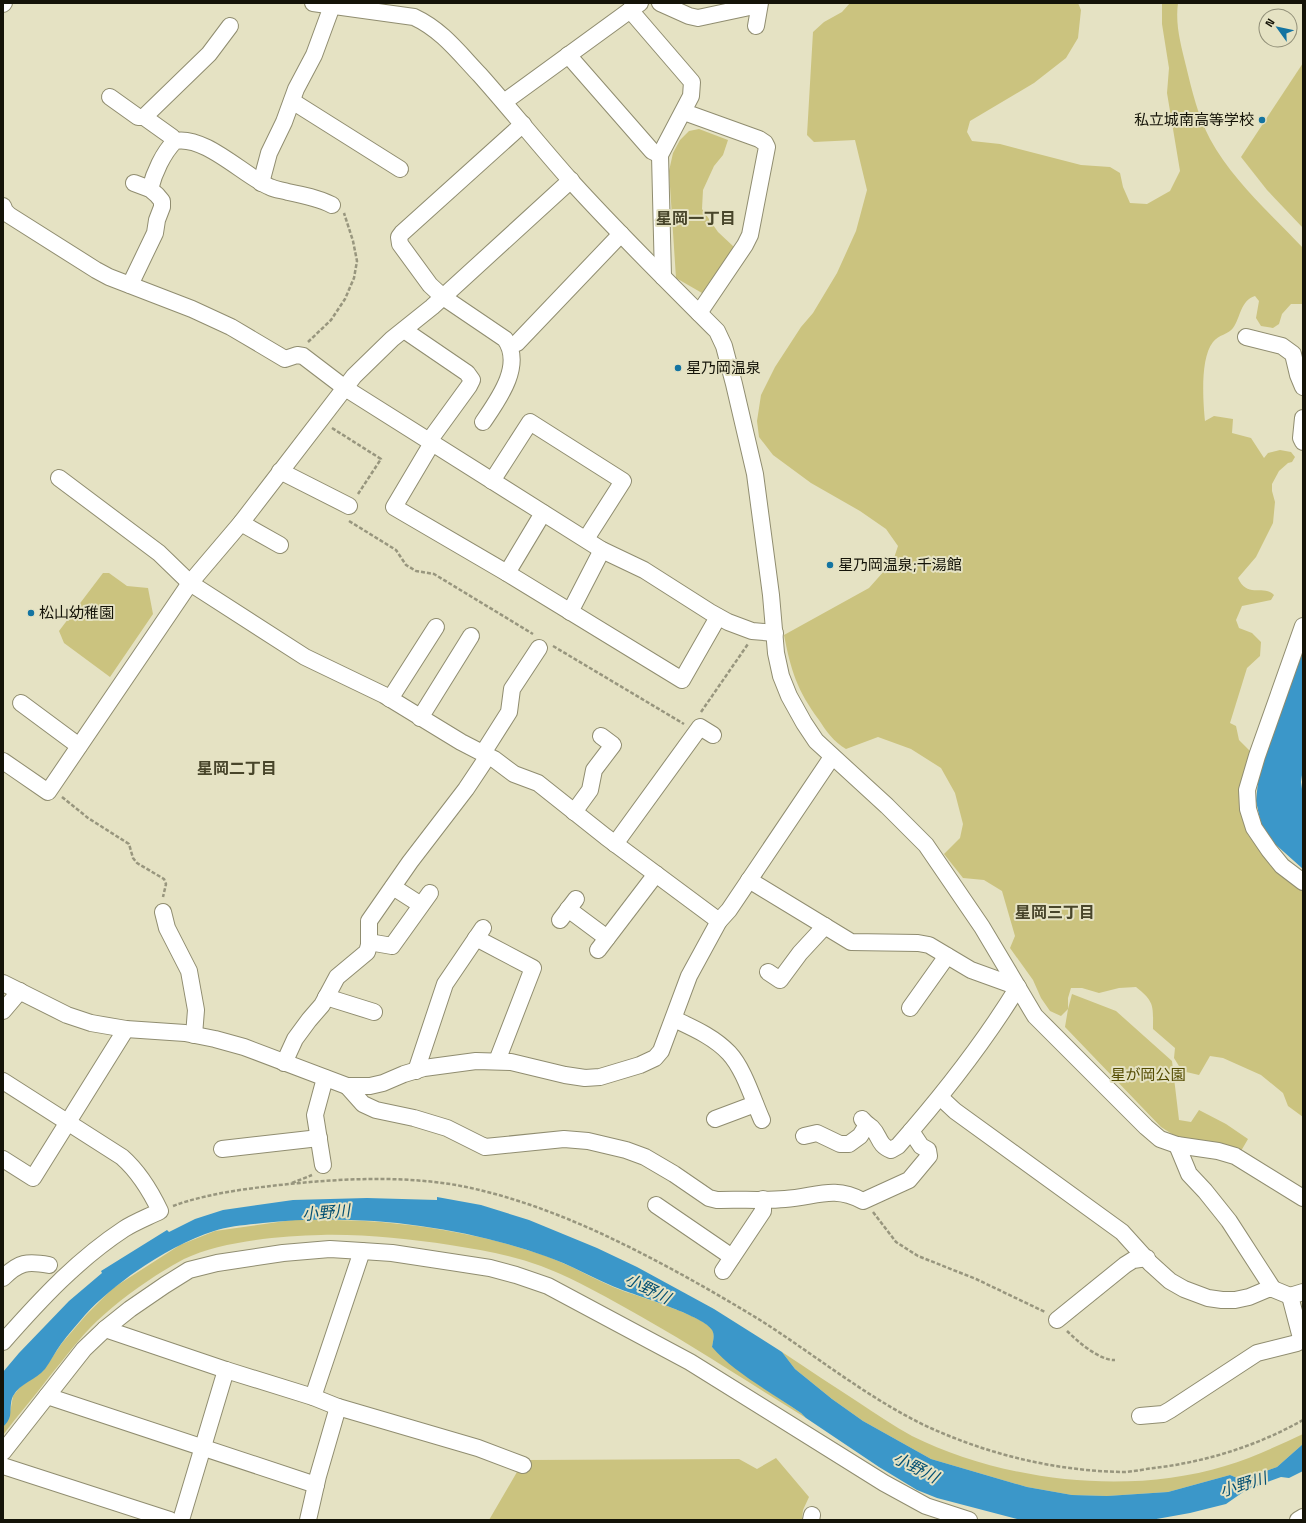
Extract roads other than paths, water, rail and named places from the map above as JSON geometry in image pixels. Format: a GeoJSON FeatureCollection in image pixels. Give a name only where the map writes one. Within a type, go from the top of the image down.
{"type":"FeatureCollection","features":[{"type":"Feature","properties":{"kind":"street"},"geometry":{"type":"LineString","coordinates":[[313,3],[332,6],[416,10],[429,24],[446,38],[504,102],[571,180],[621,234],[717,331],[724,346],[736,391],[755,474],[771,595],[776,654],[789,696],[816,741],[887,806],[926,845],[982,927],[1035,1016],[1146,1128],[1160,1139],[1176,1145],[1218,1151],[1235,1156],[1303,1198]]}},
{"type":"Feature","properties":{"kind":"street"},"geometry":{"type":"LineString","coordinates":[[660,3],[698,18],[759,4],[756,26]]}},
{"type":"Feature","properties":{"kind":"street"},"geometry":{"type":"LineString","coordinates":[[261,183],[269,153],[296,89],[314,55],[332,6]]}},
{"type":"Feature","properties":{"kind":"street"},"geometry":{"type":"LineString","coordinates":[[504,102],[635,7],[692,82],[692,96],[660,155],[663,277]]}},
{"type":"Feature","properties":{"kind":"street"},"geometry":{"type":"LineString","coordinates":[[144,117],[209,54],[230,26]]}},
{"type":"Feature","properties":{"kind":"street"},"geometry":{"type":"LineString","coordinates":[[568,55],[652,151],[660,155]]}},
{"type":"Feature","properties":{"kind":"street"},"geometry":{"type":"LineString","coordinates":[[110,97],[138,117],[144,117],[172,137],[175,141]]}},
{"type":"Feature","properties":{"kind":"street"},"geometry":{"type":"LineString","coordinates":[[292,101],[400,169]]}},
{"type":"Feature","properties":{"kind":"street"},"geometry":{"type":"LineString","coordinates":[[684,112],[759,139],[765,143],[767,148],[750,235],[745,245],[699,313]]}},
{"type":"Feature","properties":{"kind":"street"},"geometry":{"type":"LineString","coordinates":[[483,422],[504,391],[509,378],[511,363],[510,346],[505,339],[443,297],[430,285],[400,244],[399,237],[523,124]]}},
{"type":"Feature","properties":{"kind":"street"},"geometry":{"type":"LineString","coordinates":[[150,189],[152,180],[169,147],[175,141],[189,141],[200,145],[232,163],[261,183],[272,188],[316,198],[332,205]]}},
{"type":"Feature","properties":{"kind":"street"},"geometry":{"type":"LineString","coordinates":[[3,761],[48,792],[190,583],[241,523],[354,376],[571,180]]}},
{"type":"Feature","properties":{"kind":"street"},"geometry":{"type":"LineString","coordinates":[[130,285],[155,233],[157,220],[162,208],[162,201],[157,194],[150,189],[134,183]]}},
{"type":"Feature","properties":{"kind":"street"},"geometry":{"type":"LineString","coordinates":[[3,206],[9,215],[76,259],[109,277],[192,309],[231,327],[285,359],[297,354],[303,356],[345,388],[492,481],[602,550],[644,570],[718,617],[752,631],[775,632]]}},
{"type":"Feature","properties":{"kind":"street"},"geometry":{"type":"LineString","coordinates":[[510,346],[518,343],[621,234]]}},
{"type":"Feature","properties":{"kind":"street"},"geometry":{"type":"LineString","coordinates":[[404,330],[467,373],[472,380],[430,442],[394,507],[507,573],[682,680],[718,617]]}},
{"type":"Feature","properties":{"kind":"street"},"geometry":{"type":"LineString","coordinates":[[1246,337],[1282,346],[1293,354],[1303,387]]}},
{"type":"Feature","properties":{"kind":"street"},"geometry":{"type":"LineString","coordinates":[[1303,418],[1301,438],[1303,442]]}},
{"type":"Feature","properties":{"kind":"street"},"geometry":{"type":"LineString","coordinates":[[492,481],[530,422],[622,481],[586,540]]}},
{"type":"Feature","properties":{"kind":"street"},"geometry":{"type":"LineString","coordinates":[[280,471],[349,506]]}},
{"type":"Feature","properties":{"kind":"street"},"geometry":{"type":"LineString","coordinates":[[59,478],[159,553],[190,583],[305,657],[390,699],[461,742],[485,754],[514,774],[538,783],[615,844],[719,921]]}},
{"type":"Feature","properties":{"kind":"street"},"geometry":{"type":"LineString","coordinates":[[507,573],[543,513]]}},
{"type":"Feature","properties":{"kind":"street"},"geometry":{"type":"LineString","coordinates":[[241,523],[280,545]]}},
{"type":"Feature","properties":{"kind":"street"},"geometry":{"type":"LineString","coordinates":[[570,612],[602,550]]}},
{"type":"Feature","properties":{"kind":"street"},"geometry":{"type":"LineString","coordinates":[[1303,626],[1257,756],[1247,790],[1248,809],[1254,828],[1282,866],[1303,882]]}},
{"type":"Feature","properties":{"kind":"street"},"geometry":{"type":"LineString","coordinates":[[390,699],[436,627]]}},
{"type":"Feature","properties":{"kind":"street"},"geometry":{"type":"LineString","coordinates":[[420,718],[473,637]]}},
{"type":"Feature","properties":{"kind":"street"},"geometry":{"type":"LineString","coordinates":[[284,1063],[295,1039],[322,1005],[337,977],[367,952],[369,942],[369,921],[410,862],[466,789],[509,712],[512,689],[539,648]]}},
{"type":"Feature","properties":{"kind":"street"},"geometry":{"type":"LineString","coordinates":[[21,703],[79,746]]}},
{"type":"Feature","properties":{"kind":"street"},"geometry":{"type":"LineString","coordinates":[[615,844],[664,789],[700,727],[714,735]]}},
{"type":"Feature","properties":{"kind":"street"},"geometry":{"type":"LineString","coordinates":[[574,812],[590,790],[594,770],[613,745],[600,736]]}},
{"type":"Feature","properties":{"kind":"street"},"geometry":{"type":"LineString","coordinates":[[3,984],[67,1015],[91,1023],[126,1029],[194,1035],[244,1047],[347,1086],[370,1086],[416,1071],[476,1061],[511,1062],[565,1075],[585,1078],[600,1077],[617,1073],[655,1058],[661,1051],[674,1019],[688,976],[719,921],[729,910],[832,757]]}},
{"type":"Feature","properties":{"kind":"street"},"geometry":{"type":"LineString","coordinates":[[568,909],[602,944],[656,874]]}},
{"type":"Feature","properties":{"kind":"street"},"geometry":{"type":"LineString","coordinates":[[749,880],[851,942],[918,943],[929,945],[971,970],[1018,987]]}},
{"type":"Feature","properties":{"kind":"street"},"geometry":{"type":"LineString","coordinates":[[369,942],[392,946],[426,899],[392,887]]}},
{"type":"Feature","properties":{"kind":"street"},"geometry":{"type":"LineString","coordinates":[[162,912],[167,928],[190,971],[196,1010],[194,1035]]}},
{"type":"Feature","properties":{"kind":"street"},"geometry":{"type":"LineString","coordinates":[[768,972],[780,980],[824,926]]}},
{"type":"Feature","properties":{"kind":"street"},"geometry":{"type":"LineString","coordinates":[[416,1071],[445,984],[480,933],[533,968],[497,1062]]}},
{"type":"Feature","properties":{"kind":"street"},"geometry":{"type":"LineString","coordinates":[[910,1008],[947,956]]}},
{"type":"Feature","properties":{"kind":"street"},"geometry":{"type":"LineString","coordinates":[[814,1131],[840,1144],[849,1144],[860,1136],[864,1122],[871,1128],[881,1144],[891,1150],[898,1146],[940,1097],[984,1038],[1018,987]]}},
{"type":"Feature","properties":{"kind":"street"},"geometry":{"type":"LineString","coordinates":[[3,1011],[20,991]]}},
{"type":"Feature","properties":{"kind":"street"},"geometry":{"type":"LineString","coordinates":[[326,997],[374,1012]]}},
{"type":"Feature","properties":{"kind":"street"},"geometry":{"type":"LineString","coordinates":[[674,1019],[728,1044],[730,1054],[741,1072],[762,1120]]}},
{"type":"Feature","properties":{"kind":"street"},"geometry":{"type":"LineString","coordinates":[[3,1159],[33,1178],[126,1029]]}},
{"type":"Feature","properties":{"kind":"street"},"geometry":{"type":"LineString","coordinates":[[323,1165],[315,1115],[325,1078]]}},
{"type":"Feature","properties":{"kind":"street"},"geometry":{"type":"LineString","coordinates":[[3,1080],[122,1157],[134,1168],[150,1191],[160,1211],[125,1229],[94,1250],[67,1273],[40,1300],[3,1342]]}},
{"type":"Feature","properties":{"kind":"street"},"geometry":{"type":"LineString","coordinates":[[347,1086],[363,1104],[376,1110],[414,1118],[446,1128],[485,1147],[564,1139],[588,1141],[626,1150],[674,1174],[709,1198],[717,1200],[785,1200],[824,1193],[840,1192],[851,1194],[863,1201],[908,1180],[929,1156],[928,1150],[921,1146],[911,1131]]}},
{"type":"Feature","properties":{"kind":"street"},"geometry":{"type":"LineString","coordinates":[[940,1097],[955,1111],[1122,1232],[1170,1281],[1195,1294],[1208,1298],[1235,1300],[1249,1297],[1268,1289],[1296,1294],[1301,1338],[1297,1343],[1257,1353],[1163,1414],[1140,1416]]}},
{"type":"Feature","properties":{"kind":"street"},"geometry":{"type":"LineString","coordinates":[[718,1115],[755,1104]]}},
{"type":"Feature","properties":{"kind":"street"},"geometry":{"type":"LineString","coordinates":[[222,1149],[319,1138]]}},
{"type":"Feature","properties":{"kind":"street"},"geometry":{"type":"LineString","coordinates":[[1176,1145],[1189,1174],[1229,1221],[1273,1289]]}},
{"type":"Feature","properties":{"kind":"street"},"geometry":{"type":"LineString","coordinates":[[723,1271],[763,1211],[763,1199]]}},
{"type":"Feature","properties":{"kind":"street"},"geometry":{"type":"LineString","coordinates":[[662,1213],[732,1257]]}},
{"type":"Feature","properties":{"kind":"street"},"geometry":{"type":"LineString","coordinates":[[3,1452],[84,1349],[105,1329],[148,1297],[189,1270],[217,1263],[282,1253],[330,1249],[392,1253],[490,1268],[516,1274],[548,1286],[690,1362],[884,1484],[926,1506],[969,1520]]}},
{"type":"Feature","properties":{"kind":"street"},"geometry":{"type":"LineString","coordinates":[[313,1397],[362,1251]]}},
{"type":"Feature","properties":{"kind":"street"},"geometry":{"type":"LineString","coordinates":[[1057,1320],[1125,1265],[1133,1260],[1146,1258]]}},
{"type":"Feature","properties":{"kind":"street"},"geometry":{"type":"LineString","coordinates":[[3,1278],[13,1268],[33,1262],[49,1265]]}},
{"type":"Feature","properties":{"kind":"street"},"geometry":{"type":"LineString","coordinates":[[105,1329],[226,1370],[313,1397],[338,1407],[478,1448],[523,1466]]}},
{"type":"Feature","properties":{"kind":"street"},"geometry":{"type":"LineString","coordinates":[[181,1520],[226,1370]]}},
{"type":"Feature","properties":{"kind":"street"},"geometry":{"type":"LineString","coordinates":[[47,1396],[316,1485]]}},
{"type":"Feature","properties":{"kind":"street"},"geometry":{"type":"LineString","coordinates":[[308,1520],[316,1485],[338,1407]]}},
{"type":"Feature","properties":{"kind":"street"},"geometry":{"type":"LineString","coordinates":[[3,1466],[170,1520]]}},
{"type":"Feature","properties":{"kind":"street"},"geometry":{"type":"LineString","coordinates":[[1298,1520],[1303,1517]]}},
{"type":"Feature","properties":{"kind":"water"},"geometry":{"type":"Polygon","coordinates":[[[1303,651],[1303,768],[1301,782],[1303,796],[1303,869],[1275,844],[1261,824],[1256,801],[1258,782],[1264,760],[1303,651]]]}},
{"type":"Feature","properties":{"kind":"water","name":"小野川"},"geometry":{"type":"Polygon","coordinates":[[[437,1197],[481,1205],[529,1220],[597,1248],[637,1267],[714,1309],[782,1352],[795,1369],[832,1399],[863,1421],[931,1459],[1027,1487],[1072,1495],[1107,1496],[1168,1492],[1230,1475],[1242,1480],[1277,1467],[1303,1444],[1303,1471],[1289,1478],[1281,1477],[1246,1490],[1226,1504],[1190,1513],[1151,1520],[1021,1520],[937,1498],[917,1490],[879,1467],[742,1374],[712,1347],[714,1336],[712,1330],[698,1319],[615,1287],[545,1256],[512,1245],[442,1229],[370,1221],[298,1220],[238,1226],[220,1229],[197,1237],[162,1255],[127,1278],[97,1302],[64,1340],[45,1369],[16,1392],[11,1401],[10,1417],[3,1427],[3,1372],[19,1353],[69,1301],[102,1273],[101,1271],[167,1230],[169,1232],[195,1219],[223,1210],[293,1200],[367,1198],[437,1200],[437,1197]]]}},
{"type":"Feature","properties":{"kind":"place","name":"私立城南高等学校"},"geometry":{"type":"Point","coordinates":[1262,120]}},
{"type":"Feature","properties":{"kind":"place","name":"星乃岡温泉"},"geometry":{"type":"Point","coordinates":[678,368]}},
{"type":"Feature","properties":{"kind":"place","name":"星乃岡温泉;千湯館"},"geometry":{"type":"Point","coordinates":[830,565]}},
{"type":"Feature","properties":{"kind":"place","name":"松山幼稚園"},"geometry":{"type":"Point","coordinates":[31,613]}},
{"type":"Feature","properties":{"kind":"district","name":"星岡一丁目"},"geometry":{"type":"Point","coordinates":[696,218]}},
{"type":"Feature","properties":{"kind":"district","name":"星岡二丁目"},"geometry":{"type":"Point","coordinates":[237,768]}},
{"type":"Feature","properties":{"kind":"district","name":"星岡三丁目"},"geometry":{"type":"Point","coordinates":[1055,912]}},
{"type":"Feature","properties":{"kind":"park label","name":"星が岡公園"},"geometry":{"type":"Point","coordinates":[1148,1075]}}]}
